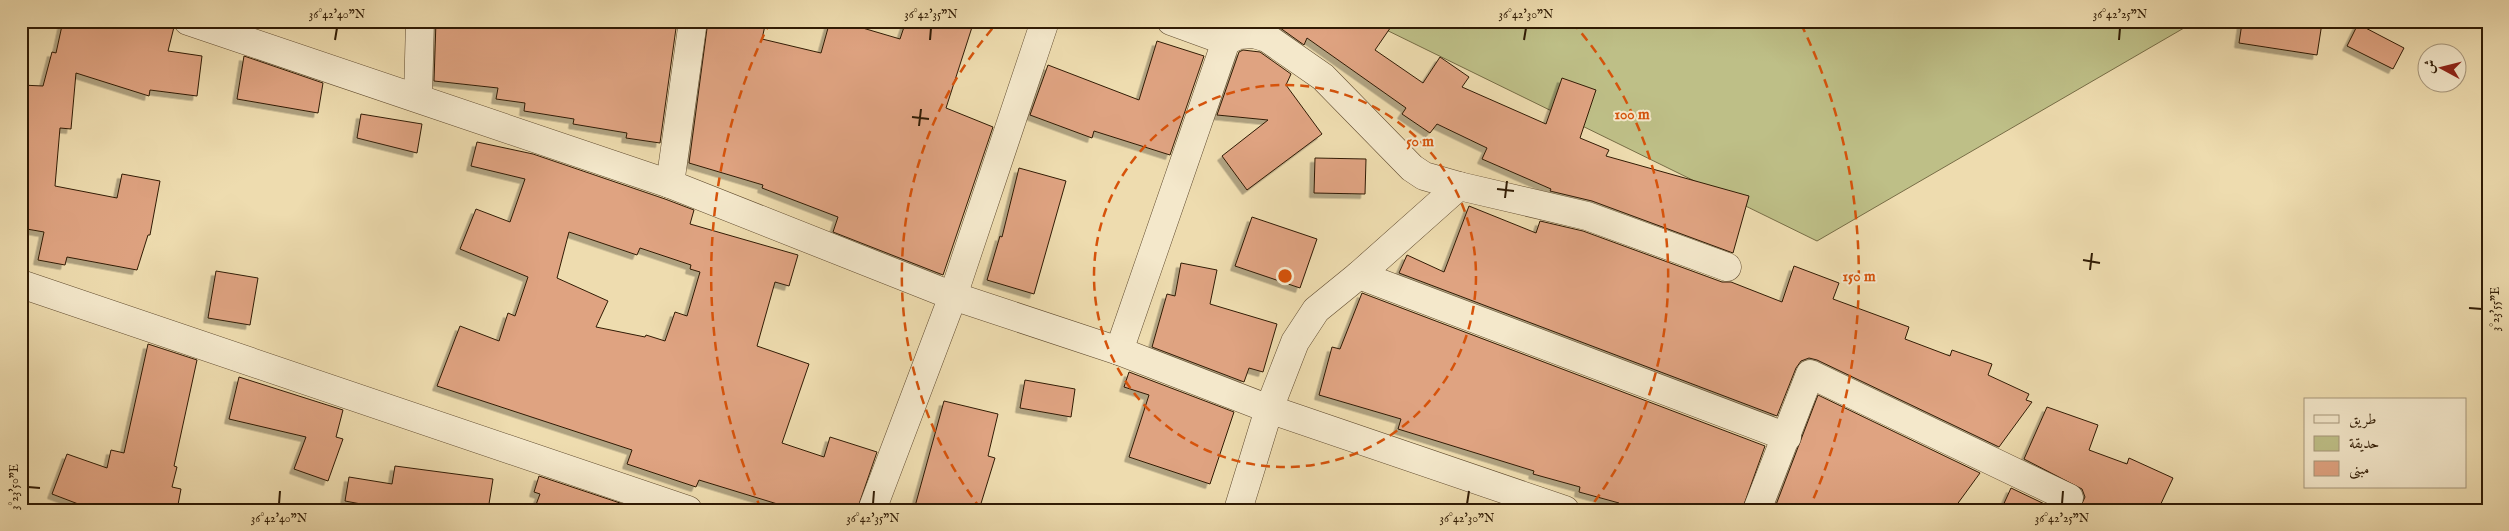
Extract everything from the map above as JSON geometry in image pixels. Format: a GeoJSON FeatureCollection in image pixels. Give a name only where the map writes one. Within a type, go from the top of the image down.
{"type":"FeatureCollection","features":[{"type":"Feature","properties":{"kind":"street"},"geometry":{"type":"LineString","coordinates":[[188,21],[418,97],[670,184],[953,296],[1119,350],[1269,409],[1565,510]]}},
{"type":"Feature","properties":{"kind":"street"},"geometry":{"type":"LineString","coordinates":[[418,97],[420,21]]}},
{"type":"Feature","properties":{"kind":"street"},"geometry":{"type":"LineString","coordinates":[[670,184],[694,21]]}},
{"type":"Feature","properties":{"kind":"street"},"geometry":{"type":"LineString","coordinates":[[872,510],[953,296],[1046,21]]}},
{"type":"Feature","properties":{"kind":"street"},"geometry":{"type":"LineString","coordinates":[[1170,21],[1226,41],[1239,35],[1254,34],[1267,38],[1322,76],[1412,168],[1424,176],[1587,216],[1727,267]]}},
{"type":"Feature","properties":{"kind":"street"},"geometry":{"type":"LineString","coordinates":[[1119,350],[1226,41]]}},
{"type":"Feature","properties":{"kind":"street"},"geometry":{"type":"LineString","coordinates":[[1238,510],[1269,409],[1295,342],[1316,310],[1359,275],[1459,186]]}},
{"type":"Feature","properties":{"kind":"street"},"geometry":{"type":"LineString","coordinates":[[1359,275],[1787,437]]}},
{"type":"Feature","properties":{"kind":"street"},"geometry":{"type":"LineString","coordinates":[[21,284],[688,510]]}},
{"type":"Feature","properties":{"kind":"street"},"geometry":{"type":"LineString","coordinates":[[1757,510],[1810,374],[2069,498]]}},
{"type":"Feature","properties":{"kind":"green space"},"geometry":{"type":"Polygon","coordinates":[[[1368,21],[2196,21],[1817,241],[1368,21]]]}},
{"type":"Feature","properties":{"kind":"building"},"geometry":{"type":"Polygon","coordinates":[[[63,21],[173,21],[174,27],[168,51],[202,56],[197,96],[150,90],[149,96],[76,73],[71,129],[60,128],[55,186],[117,198],[122,174],[160,181],[150,235],[148,235],[137,270],[67,257],[65,265],[38,260],[44,232],[21,228],[21,85],[43,86],[52,52],[56,53],[63,21]]]}},
{"type":"Feature","properties":{"kind":"building"},"geometry":{"type":"Polygon","coordinates":[[[436,21],[512,25],[512,21],[677,21],[660,143],[626,138],[627,133],[573,124],[574,119],[524,111],[525,103],[496,99],[498,88],[434,81],[436,21]]]}},
{"type":"Feature","properties":{"kind":"building"},"geometry":{"type":"Polygon","coordinates":[[[708,21],[766,21],[762,39],[821,53],[830,21],[839,21],[900,39],[906,21],[974,21],[946,108],[993,127],[943,275],[833,232],[838,217],[762,188],[763,185],[689,163],[708,21]]]}},
{"type":"Feature","properties":{"kind":"building"},"geometry":{"type":"Polygon","coordinates":[[[1266,21],[1395,21],[1375,50],[1423,83],[1440,57],[1469,77],[1462,87],[1546,124],[1562,78],[1596,90],[1580,138],[1609,150],[1606,156],[1749,196],[1733,253],[1592,201],[1550,191],[1551,189],[1482,159],[1487,148],[1437,124],[1430,133],[1402,114],[1406,108],[1307,38],[1304,45],[1276,25],[1266,21]]]}},
{"type":"Feature","properties":{"kind":"building"},"geometry":{"type":"Polygon","coordinates":[[[2265,21],[2322,23],[2317,55],[2239,43],[2242,23],[2265,26],[2265,21]]]}},
{"type":"Feature","properties":{"kind":"building"},"geometry":{"type":"Polygon","coordinates":[[[2358,24],[2404,48],[2393,69],[2347,46],[2358,24]]]}},
{"type":"Feature","properties":{"kind":"building"},"geometry":{"type":"Polygon","coordinates":[[[1157,41],[1204,56],[1170,155],[1094,131],[1092,138],[1030,115],[1048,65],[1139,100],[1157,41]]]}},
{"type":"Feature","properties":{"kind":"building"},"geometry":{"type":"Polygon","coordinates":[[[1243,50],[1260,52],[1291,74],[1286,85],[1322,134],[1247,190],[1222,156],[1268,120],[1217,115],[1239,52],[1243,50]]]}},
{"type":"Feature","properties":{"kind":"building"},"geometry":{"type":"Polygon","coordinates":[[[244,56],[323,83],[318,113],[237,99],[244,56]]]}},
{"type":"Feature","properties":{"kind":"building"},"geometry":{"type":"Polygon","coordinates":[[[361,114],[422,124],[417,153],[357,138],[361,114]]]}},
{"type":"Feature","properties":{"kind":"building"},"geometry":{"type":"Polygon","coordinates":[[[477,142],[533,154],[694,210],[690,224],[798,255],[789,286],[775,282],[757,346],[809,364],[782,443],[824,457],[830,437],[877,452],[857,510],[797,510],[699,480],[696,487],[627,464],[632,450],[437,386],[460,326],[499,341],[508,313],[515,316],[528,277],[460,249],[476,209],[510,222],[525,179],[471,166],[477,142]],[[569,232],[557,278],[608,301],[596,327],[645,337],[646,335],[665,341],[675,312],[687,316],[700,272],[690,269],[691,265],[640,248],[637,255],[569,232]]]}},
{"type":"Feature","properties":{"kind":"building"},"geometry":{"type":"Polygon","coordinates":[[[1315,158],[1366,159],[1365,194],[1314,193],[1315,158]]]}},
{"type":"Feature","properties":{"kind":"building"},"geometry":{"type":"Polygon","coordinates":[[[1019,168],[1066,181],[1034,294],[987,280],[1000,236],[1002,237],[1019,168]]]}},
{"type":"Feature","properties":{"kind":"building"},"geometry":{"type":"Polygon","coordinates":[[[1469,206],[1536,233],[1540,221],[1583,231],[1722,282],[1731,282],[1782,302],[1794,266],[1839,283],[1833,299],[1909,327],[1905,339],[1950,356],[1952,350],[1992,364],[1988,375],[2029,394],[2026,400],[2032,402],[1999,447],[1817,360],[1809,358],[1801,361],[1796,368],[1777,416],[1399,273],[1407,255],[1444,272],[1469,206]]]}},
{"type":"Feature","properties":{"kind":"building"},"geometry":{"type":"Polygon","coordinates":[[[1252,217],[1317,239],[1300,288],[1235,266],[1252,217]]]}},
{"type":"Feature","properties":{"kind":"building"},"geometry":{"type":"Polygon","coordinates":[[[1181,263],[1217,270],[1210,304],[1277,324],[1263,372],[1249,368],[1244,382],[1152,347],[1167,294],[1175,296],[1181,263]]]}},
{"type":"Feature","properties":{"kind":"building"},"geometry":{"type":"Polygon","coordinates":[[[216,271],[258,278],[250,325],[208,318],[216,271]]]}},
{"type":"Feature","properties":{"kind":"building"},"geometry":{"type":"Polygon","coordinates":[[[1362,293],[1765,446],[1742,510],[1617,510],[1619,503],[1579,492],[1580,487],[1533,474],[1534,471],[1398,429],[1401,419],[1319,395],[1332,347],[1340,349],[1362,293]]]}},
{"type":"Feature","properties":{"kind":"building"},"geometry":{"type":"Polygon","coordinates":[[[148,344],[197,360],[174,466],[177,467],[172,487],[181,489],[177,510],[94,510],[52,494],[67,454],[107,468],[111,450],[124,453],[148,344]]]}},
{"type":"Feature","properties":{"kind":"building"},"geometry":{"type":"Polygon","coordinates":[[[1129,372],[1234,412],[1210,484],[1129,457],[1149,395],[1124,387],[1129,372]]]}},
{"type":"Feature","properties":{"kind":"building"},"geometry":{"type":"Polygon","coordinates":[[[239,377],[343,410],[336,437],[343,439],[328,481],[294,469],[306,437],[229,419],[239,377]]]}},
{"type":"Feature","properties":{"kind":"building"},"geometry":{"type":"Polygon","coordinates":[[[1025,380],[1075,389],[1071,417],[1020,408],[1025,380]]]}},
{"type":"Feature","properties":{"kind":"building"},"geometry":{"type":"Polygon","coordinates":[[[1818,395],[1980,473],[1953,510],[1774,510],[1818,395]]]}},
{"type":"Feature","properties":{"kind":"building"},"geometry":{"type":"Polygon","coordinates":[[[944,401],[998,414],[988,456],[995,458],[979,510],[914,510],[944,401]]]}},
{"type":"Feature","properties":{"kind":"building"},"geometry":{"type":"Polygon","coordinates":[[[2047,407],[2098,425],[2089,450],[2127,464],[2129,458],[2173,478],[2158,510],[2079,510],[2085,497],[2082,489],[2024,459],[2047,407]]]}},
{"type":"Feature","properties":{"kind":"building"},"geometry":{"type":"Polygon","coordinates":[[[395,466],[493,479],[488,510],[360,510],[361,504],[345,501],[349,477],[392,484],[395,466]]]}},
{"type":"Feature","properties":{"kind":"building"},"geometry":{"type":"Polygon","coordinates":[[[539,476],[629,506],[628,510],[534,510],[540,494],[534,492],[539,476]]]}},
{"type":"Feature","properties":{"kind":"building"},"geometry":{"type":"Polygon","coordinates":[[[2011,488],[2057,510],[2001,510],[2011,488]]]}}]}
